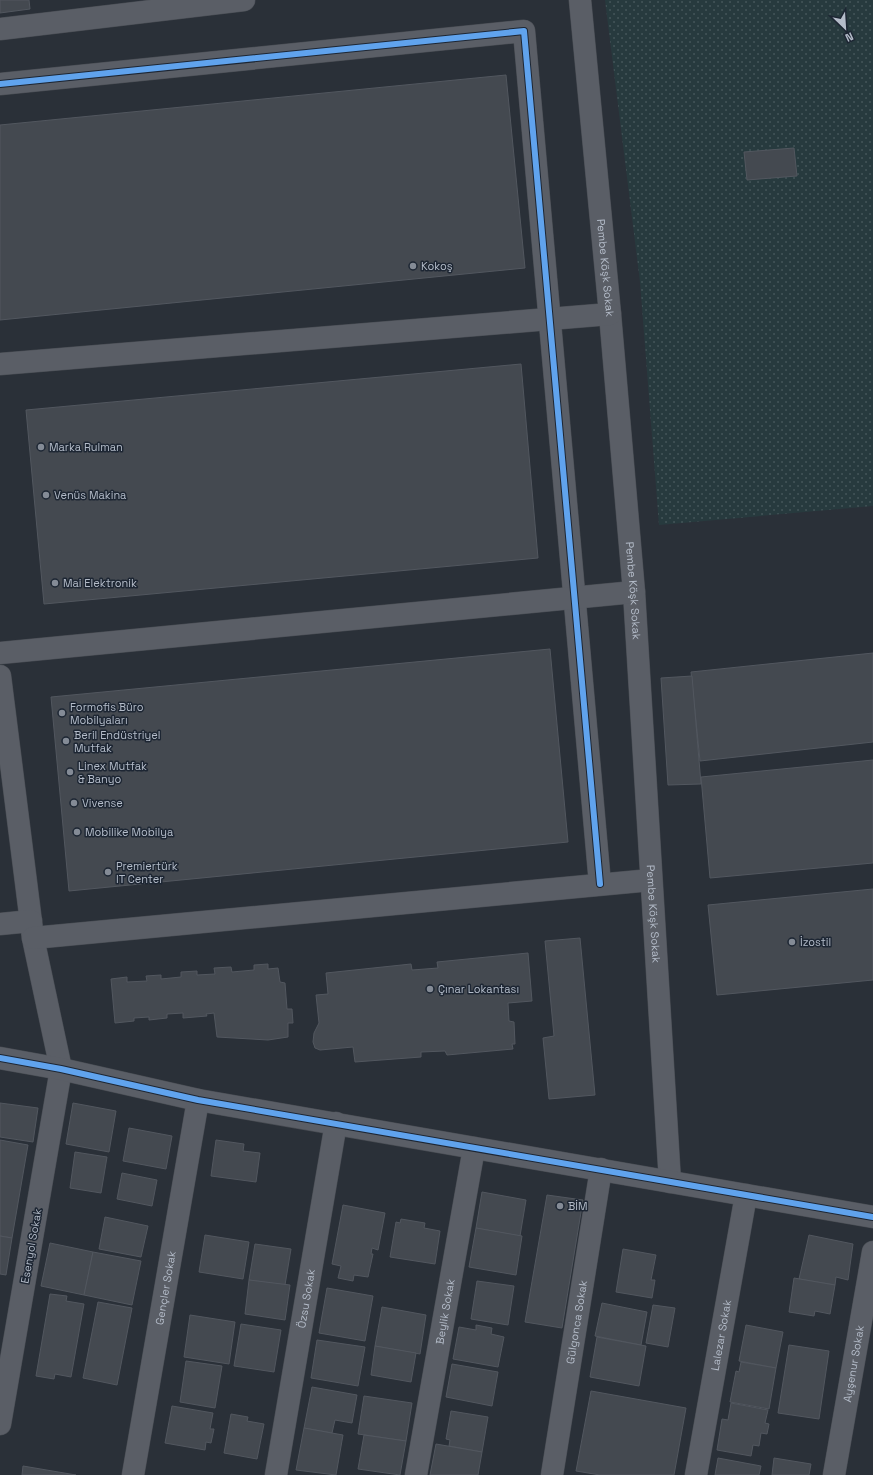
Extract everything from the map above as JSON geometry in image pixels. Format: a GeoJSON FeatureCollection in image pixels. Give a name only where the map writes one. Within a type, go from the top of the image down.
{"type":"FeatureCollection","features":[{"type":"Feature","properties":{"kind":"street"},"geometry":{"type":"LineString","coordinates":[[0,29],[244,0]]}},
{"type":"Feature","properties":{"kind":"street","name":"Pembe Köşk Sokak"},"geometry":{"type":"LineString","coordinates":[[580,0],[610,314],[634,592],[670,1182]]}},
{"type":"Feature","properties":{"kind":"street"},"geometry":{"type":"LineString","coordinates":[[0,84],[524,31],[600,884]]}},
{"type":"Feature","properties":{"kind":"street"},"geometry":{"type":"LineString","coordinates":[[0,364],[610,314]]}},
{"type":"Feature","properties":{"kind":"street"},"geometry":{"type":"LineString","coordinates":[[0,653],[634,592]]}},
{"type":"Feature","properties":{"kind":"street"},"geometry":{"type":"LineString","coordinates":[[0,676],[4,747],[32,930],[61,1069]]}},
{"type":"Feature","properties":{"kind":"street"},"geometry":{"type":"LineString","coordinates":[[0,924],[32,930],[651,880]]}},
{"type":"Feature","properties":{"kind":"street"},"geometry":{"type":"LineString","coordinates":[[0,1058],[61,1069],[198,1100],[601,1169],[873,1218]]}},
{"type":"Feature","properties":{"kind":"street","name":"Esenyol Sokak"},"geometry":{"type":"LineString","coordinates":[[0,1424],[61,1069]]}},
{"type":"Feature","properties":{"kind":"street","name":"Gençler Sokak"},"geometry":{"type":"LineString","coordinates":[[133,1475],[198,1100]]}},
{"type":"Feature","properties":{"kind":"street","name":"Özsu Sokak"},"geometry":{"type":"LineString","coordinates":[[276,1475],[336,1123]]}},
{"type":"Feature","properties":{"kind":"street","name":"Beylik Sokak"},"geometry":{"type":"LineString","coordinates":[[416,1475],[474,1148]]}},
{"type":"Feature","properties":{"kind":"street","name":"Gülgonca Sokak"},"geometry":{"type":"LineString","coordinates":[[552,1475],[601,1169]]}},
{"type":"Feature","properties":{"kind":"street","name":"Lalezar Sokak"},"geometry":{"type":"LineString","coordinates":[[696,1475],[746,1195]]}},
{"type":"Feature","properties":{"kind":"street","name":"Ayşenur Sokak"},"geometry":{"type":"LineString","coordinates":[[834,1475],[873,1252]]}},
{"type":"Feature","properties":{"kind":"green space"},"geometry":{"type":"Polygon","coordinates":[[[605,0],[873,0],[873,506],[659,525],[640,282],[605,0]]]}},
{"type":"Feature","properties":{"kind":"building"},"geometry":{"type":"Polygon","coordinates":[[[0,0],[29,0],[30,9],[0,13],[0,0]]]}},
{"type":"Feature","properties":{"kind":"building"},"geometry":{"type":"Polygon","coordinates":[[[506,75],[525,268],[0,320],[0,125],[506,75]]]}},
{"type":"Feature","properties":{"kind":"building"},"geometry":{"type":"Polygon","coordinates":[[[794,148],[797,176],[747,180],[744,152],[794,148]]]}},
{"type":"Feature","properties":{"kind":"building"},"geometry":{"type":"Polygon","coordinates":[[[521,364],[538,558],[44,604],[26,410],[521,364]]]}},
{"type":"Feature","properties":{"kind":"building"},"geometry":{"type":"Polygon","coordinates":[[[550,649],[568,842],[69,891],[51,697],[550,649]]]}},
{"type":"Feature","properties":{"kind":"building"},"geometry":{"type":"Polygon","coordinates":[[[873,653],[873,742],[700,761],[691,672],[873,653]]]}},
{"type":"Feature","properties":{"kind":"building"},"geometry":{"type":"Polygon","coordinates":[[[692,676],[701,784],[668,785],[661,678],[692,676]]]}},
{"type":"Feature","properties":{"kind":"building"},"geometry":{"type":"Polygon","coordinates":[[[873,760],[873,863],[710,878],[701,777],[873,760]]]}},
{"type":"Feature","properties":{"kind":"building","name":"İzostil"},"geometry":{"type":"Polygon","coordinates":[[[873,889],[873,980],[717,995],[708,905],[873,889]]]}},
{"type":"Feature","properties":{"kind":"building"},"geometry":{"type":"Polygon","coordinates":[[[580,938],[595,1095],[549,1099],[543,1038],[554,1036],[545,941],[580,938]]]}},
{"type":"Feature","properties":{"kind":"building"},"geometry":{"type":"Polygon","coordinates":[[[528,953],[532,1001],[508,1003],[509,1021],[514,1022],[515,1044],[512,1044],[513,1049],[447,1055],[445,1051],[421,1052],[421,1057],[355,1062],[353,1047],[320,1050],[315,1048],[313,1042],[314,1033],[319,1023],[316,995],[328,994],[326,973],[411,964],[412,970],[438,968],[437,962],[528,953]]]}},
{"type":"Feature","properties":{"kind":"building"},"geometry":{"type":"Polygon","coordinates":[[[268,964],[268,969],[278,968],[280,982],[285,983],[287,1009],[292,1009],[293,1023],[288,1023],[288,1037],[268,1040],[217,1037],[214,1013],[206,1014],[207,1016],[183,1018],[183,1013],[167,1014],[167,1018],[149,1020],[149,1017],[134,1018],[134,1021],[115,1023],[111,979],[127,977],[127,982],[147,981],[146,976],[161,975],[161,979],[181,977],[181,972],[197,971],[197,975],[215,974],[214,968],[231,967],[232,972],[254,970],[254,965],[268,964]]]}},
{"type":"Feature","properties":{"kind":"building"},"geometry":{"type":"Polygon","coordinates":[[[0,1103],[38,1108],[33,1142],[0,1137],[0,1103]]]}},
{"type":"Feature","properties":{"kind":"building"},"geometry":{"type":"Polygon","coordinates":[[[73,1103],[116,1111],[109,1152],[66,1144],[73,1103]]]}},
{"type":"Feature","properties":{"kind":"building"},"geometry":{"type":"Polygon","coordinates":[[[129,1128],[172,1136],[166,1169],[123,1161],[129,1128]]]}},
{"type":"Feature","properties":{"kind":"building"},"geometry":{"type":"Polygon","coordinates":[[[0,1140],[28,1145],[12,1238],[0,1236],[0,1140]]]}},
{"type":"Feature","properties":{"kind":"building"},"geometry":{"type":"Polygon","coordinates":[[[216,1140],[244,1144],[243,1151],[260,1153],[256,1182],[211,1176],[216,1140]]]}},
{"type":"Feature","properties":{"kind":"building"},"geometry":{"type":"Polygon","coordinates":[[[75,1152],[107,1157],[101,1193],[70,1188],[75,1152]]]}},
{"type":"Feature","properties":{"kind":"building"},"geometry":{"type":"Polygon","coordinates":[[[122,1173],[157,1180],[152,1206],[117,1199],[122,1173]]]}},
{"type":"Feature","properties":{"kind":"building"},"geometry":{"type":"Polygon","coordinates":[[[482,1192],[526,1200],[520,1236],[476,1228],[482,1192]]]}},
{"type":"Feature","properties":{"kind":"building"},"geometry":{"type":"Polygon","coordinates":[[[547,1195],[583,1200],[562,1328],[525,1322],[547,1195]]]}},
{"type":"Feature","properties":{"kind":"building"},"geometry":{"type":"Polygon","coordinates":[[[343,1205],[385,1213],[378,1250],[372,1248],[371,1254],[373,1254],[368,1277],[354,1275],[353,1281],[338,1278],[341,1266],[332,1264],[343,1205]]]}},
{"type":"Feature","properties":{"kind":"building"},"geometry":{"type":"Polygon","coordinates":[[[105,1217],[148,1226],[141,1257],[99,1249],[105,1217]]]}},
{"type":"Feature","properties":{"kind":"building"},"geometry":{"type":"Polygon","coordinates":[[[401,1219],[425,1223],[424,1228],[440,1231],[435,1264],[390,1257],[396,1222],[400,1223],[401,1219]]]}},
{"type":"Feature","properties":{"kind":"building"},"geometry":{"type":"Polygon","coordinates":[[[476,1228],[522,1236],[516,1275],[469,1267],[476,1228]]]}},
{"type":"Feature","properties":{"kind":"building"},"geometry":{"type":"Polygon","coordinates":[[[205,1235],[249,1242],[243,1279],[199,1272],[205,1235]]]}},
{"type":"Feature","properties":{"kind":"building"},"geometry":{"type":"Polygon","coordinates":[[[809,1235],[853,1244],[848,1280],[836,1277],[835,1285],[799,1279],[809,1235]]]}},
{"type":"Feature","properties":{"kind":"building"},"geometry":{"type":"Polygon","coordinates":[[[0,1236],[12,1238],[6,1275],[0,1274],[0,1236]]]}},
{"type":"Feature","properties":{"kind":"building"},"geometry":{"type":"Polygon","coordinates":[[[50,1243],[93,1252],[84,1295],[41,1286],[50,1243]]]}},
{"type":"Feature","properties":{"kind":"building"},"geometry":{"type":"Polygon","coordinates":[[[255,1244],[291,1249],[285,1285],[249,1280],[255,1244]]]}},
{"type":"Feature","properties":{"kind":"building"},"geometry":{"type":"Polygon","coordinates":[[[623,1249],[656,1255],[651,1280],[655,1280],[652,1298],[616,1292],[623,1249]]]}},
{"type":"Feature","properties":{"kind":"building"},"geometry":{"type":"Polygon","coordinates":[[[93,1252],[141,1261],[132,1305],[84,1295],[93,1252]]]}},
{"type":"Feature","properties":{"kind":"building"},"geometry":{"type":"Polygon","coordinates":[[[794,1278],[835,1285],[830,1314],[815,1311],[814,1316],[789,1312],[794,1278]]]}},
{"type":"Feature","properties":{"kind":"building"},"geometry":{"type":"Polygon","coordinates":[[[249,1280],[290,1285],[285,1320],[245,1314],[249,1280]]]}},
{"type":"Feature","properties":{"kind":"building"},"geometry":{"type":"Polygon","coordinates":[[[477,1281],[514,1286],[508,1325],[471,1319],[477,1281]]]}},
{"type":"Feature","properties":{"kind":"building"},"geometry":{"type":"Polygon","coordinates":[[[327,1288],[373,1296],[365,1341],[319,1333],[327,1288]]]}},
{"type":"Feature","properties":{"kind":"building"},"geometry":{"type":"Polygon","coordinates":[[[50,1294],[67,1296],[66,1301],[84,1304],[71,1377],[55,1374],[54,1379],[36,1376],[50,1294]]]}},
{"type":"Feature","properties":{"kind":"building"},"geometry":{"type":"Polygon","coordinates":[[[98,1302],[132,1308],[117,1385],[83,1378],[98,1302]]]}},
{"type":"Feature","properties":{"kind":"building"},"geometry":{"type":"Polygon","coordinates":[[[602,1303],[647,1312],[641,1345],[595,1336],[602,1303]]]}},
{"type":"Feature","properties":{"kind":"building"},"geometry":{"type":"Polygon","coordinates":[[[653,1305],[675,1308],[668,1347],[646,1343],[653,1305]]]}},
{"type":"Feature","properties":{"kind":"building"},"geometry":{"type":"Polygon","coordinates":[[[382,1307],[426,1315],[420,1354],[375,1346],[382,1307]]]}},
{"type":"Feature","properties":{"kind":"building"},"geometry":{"type":"Polygon","coordinates":[[[190,1315],[235,1322],[229,1364],[184,1357],[190,1315]]]}},
{"type":"Feature","properties":{"kind":"building"},"geometry":{"type":"Polygon","coordinates":[[[241,1324],[281,1330],[274,1372],[234,1366],[241,1324]]]}},
{"type":"Feature","properties":{"kind":"building"},"geometry":{"type":"Polygon","coordinates":[[[476,1325],[492,1328],[491,1334],[504,1337],[498,1367],[453,1359],[459,1327],[476,1330],[476,1325]]]}},
{"type":"Feature","properties":{"kind":"building"},"geometry":{"type":"Polygon","coordinates":[[[746,1325],[783,1332],[776,1368],[739,1361],[746,1325]]]}},
{"type":"Feature","properties":{"kind":"building"},"geometry":{"type":"Polygon","coordinates":[[[597,1337],[646,1346],[639,1386],[590,1377],[597,1337]]]}},
{"type":"Feature","properties":{"kind":"building"},"geometry":{"type":"Polygon","coordinates":[[[317,1340],[365,1347],[358,1386],[311,1378],[317,1340]]]}},
{"type":"Feature","properties":{"kind":"building"},"geometry":{"type":"Polygon","coordinates":[[[789,1345],[829,1351],[819,1419],[778,1413],[789,1345]]]}},
{"type":"Feature","properties":{"kind":"building"},"geometry":{"type":"Polygon","coordinates":[[[375,1346],[416,1353],[411,1382],[371,1375],[375,1346]]]}},
{"type":"Feature","properties":{"kind":"building"},"geometry":{"type":"Polygon","coordinates":[[[186,1361],[222,1366],[215,1408],[180,1402],[186,1361]]]}},
{"type":"Feature","properties":{"kind":"building"},"geometry":{"type":"Polygon","coordinates":[[[741,1362],[776,1368],[769,1409],[730,1402],[736,1371],[739,1372],[741,1362]]]}},
{"type":"Feature","properties":{"kind":"building"},"geometry":{"type":"Polygon","coordinates":[[[452,1364],[498,1372],[492,1406],[446,1397],[452,1364]]]}},
{"type":"Feature","properties":{"kind":"building"},"geometry":{"type":"Polygon","coordinates":[[[312,1387],[357,1395],[352,1423],[335,1420],[332,1433],[304,1428],[312,1387]]]}},
{"type":"Feature","properties":{"kind":"building"},"geometry":{"type":"Polygon","coordinates":[[[591,1391],[686,1408],[674,1475],[600,1475],[576,1471],[591,1391]]]}},
{"type":"Feature","properties":{"kind":"building"},"geometry":{"type":"Polygon","coordinates":[[[364,1396],[412,1403],[406,1441],[358,1434],[364,1396]]]}},
{"type":"Feature","properties":{"kind":"building"},"geometry":{"type":"Polygon","coordinates":[[[731,1403],[768,1410],[765,1423],[769,1424],[767,1434],[761,1433],[759,1446],[753,1445],[751,1456],[717,1450],[722,1419],[728,1420],[731,1403]]]}},
{"type":"Feature","properties":{"kind":"building"},"geometry":{"type":"Polygon","coordinates":[[[172,1406],[213,1413],[210,1429],[214,1429],[211,1443],[206,1442],[205,1450],[165,1443],[172,1406]]]}},
{"type":"Feature","properties":{"kind":"building"},"geometry":{"type":"Polygon","coordinates":[[[451,1411],[488,1417],[482,1452],[449,1446],[450,1440],[446,1439],[451,1411]]]}},
{"type":"Feature","properties":{"kind":"building"},"geometry":{"type":"Polygon","coordinates":[[[231,1414],[248,1417],[247,1421],[264,1424],[257,1459],[224,1453],[231,1414]]]}},
{"type":"Feature","properties":{"kind":"building"},"geometry":{"type":"Polygon","coordinates":[[[304,1428],[343,1435],[336,1475],[296,1470],[304,1428]]]}},
{"type":"Feature","properties":{"kind":"building"},"geometry":{"type":"Polygon","coordinates":[[[364,1435],[406,1441],[400,1475],[358,1469],[364,1435]]]}},
{"type":"Feature","properties":{"kind":"building"},"geometry":{"type":"Polygon","coordinates":[[[436,1444],[482,1452],[478,1475],[430,1475],[436,1444]]]}},
{"type":"Feature","properties":{"kind":"building"},"geometry":{"type":"Polygon","coordinates":[[[718,1458],[761,1466],[759,1475],[715,1475],[718,1458]]]}},
{"type":"Feature","properties":{"kind":"building"},"geometry":{"type":"Polygon","coordinates":[[[774,1458],[811,1464],[809,1475],[772,1475],[774,1458]]]}},
{"type":"Feature","properties":{"kind":"building"},"geometry":{"type":"Polygon","coordinates":[[[23,1466],[76,1475],[22,1475],[23,1466]]]}},
{"type":"Feature","properties":{"kind":"cycle path"},"geometry":{"type":"LineString","coordinates":[[0,84],[524,31],[600,884]]}},
{"type":"Feature","properties":{"kind":"cycle path"},"geometry":{"type":"LineString","coordinates":[[0,1058],[61,1069],[198,1100],[873,1217]]}},
{"type":"Feature","properties":{"kind":"place","name":"Kokoş"},"geometry":{"type":"Point","coordinates":[413,266]}},
{"type":"Feature","properties":{"kind":"place","name":"Marka Rulman"},"geometry":{"type":"Point","coordinates":[41,447]}},
{"type":"Feature","properties":{"kind":"place","name":"Venüs Makina"},"geometry":{"type":"Point","coordinates":[46,495]}},
{"type":"Feature","properties":{"kind":"place","name":"Mai Elektronik"},"geometry":{"type":"Point","coordinates":[55,583]}},
{"type":"Feature","properties":{"kind":"place","name":"Formofis Büro Mobilyaları"},"geometry":{"type":"Point","coordinates":[62,713]}},
{"type":"Feature","properties":{"kind":"place","name":"Beril Endüstriyel Mutfak"},"geometry":{"type":"Point","coordinates":[66,741]}},
{"type":"Feature","properties":{"kind":"place","name":"Linex Mutfak & Banyo"},"geometry":{"type":"Point","coordinates":[70,772]}},
{"type":"Feature","properties":{"kind":"place","name":"Vivense"},"geometry":{"type":"Point","coordinates":[74,803]}},
{"type":"Feature","properties":{"kind":"place","name":"Mobilike Mobilya"},"geometry":{"type":"Point","coordinates":[77,832]}},
{"type":"Feature","properties":{"kind":"place","name":"Premiertürk IT Center"},"geometry":{"type":"Point","coordinates":[108,872]}},
{"type":"Feature","properties":{"kind":"place","name":"İzostil"},"geometry":{"type":"Point","coordinates":[792,942]}},
{"type":"Feature","properties":{"kind":"place","name":"Çınar Lokantası"},"geometry":{"type":"Point","coordinates":[430,989]}},
{"type":"Feature","properties":{"kind":"place","name":"BİM"},"geometry":{"type":"Point","coordinates":[560,1206]}}]}
